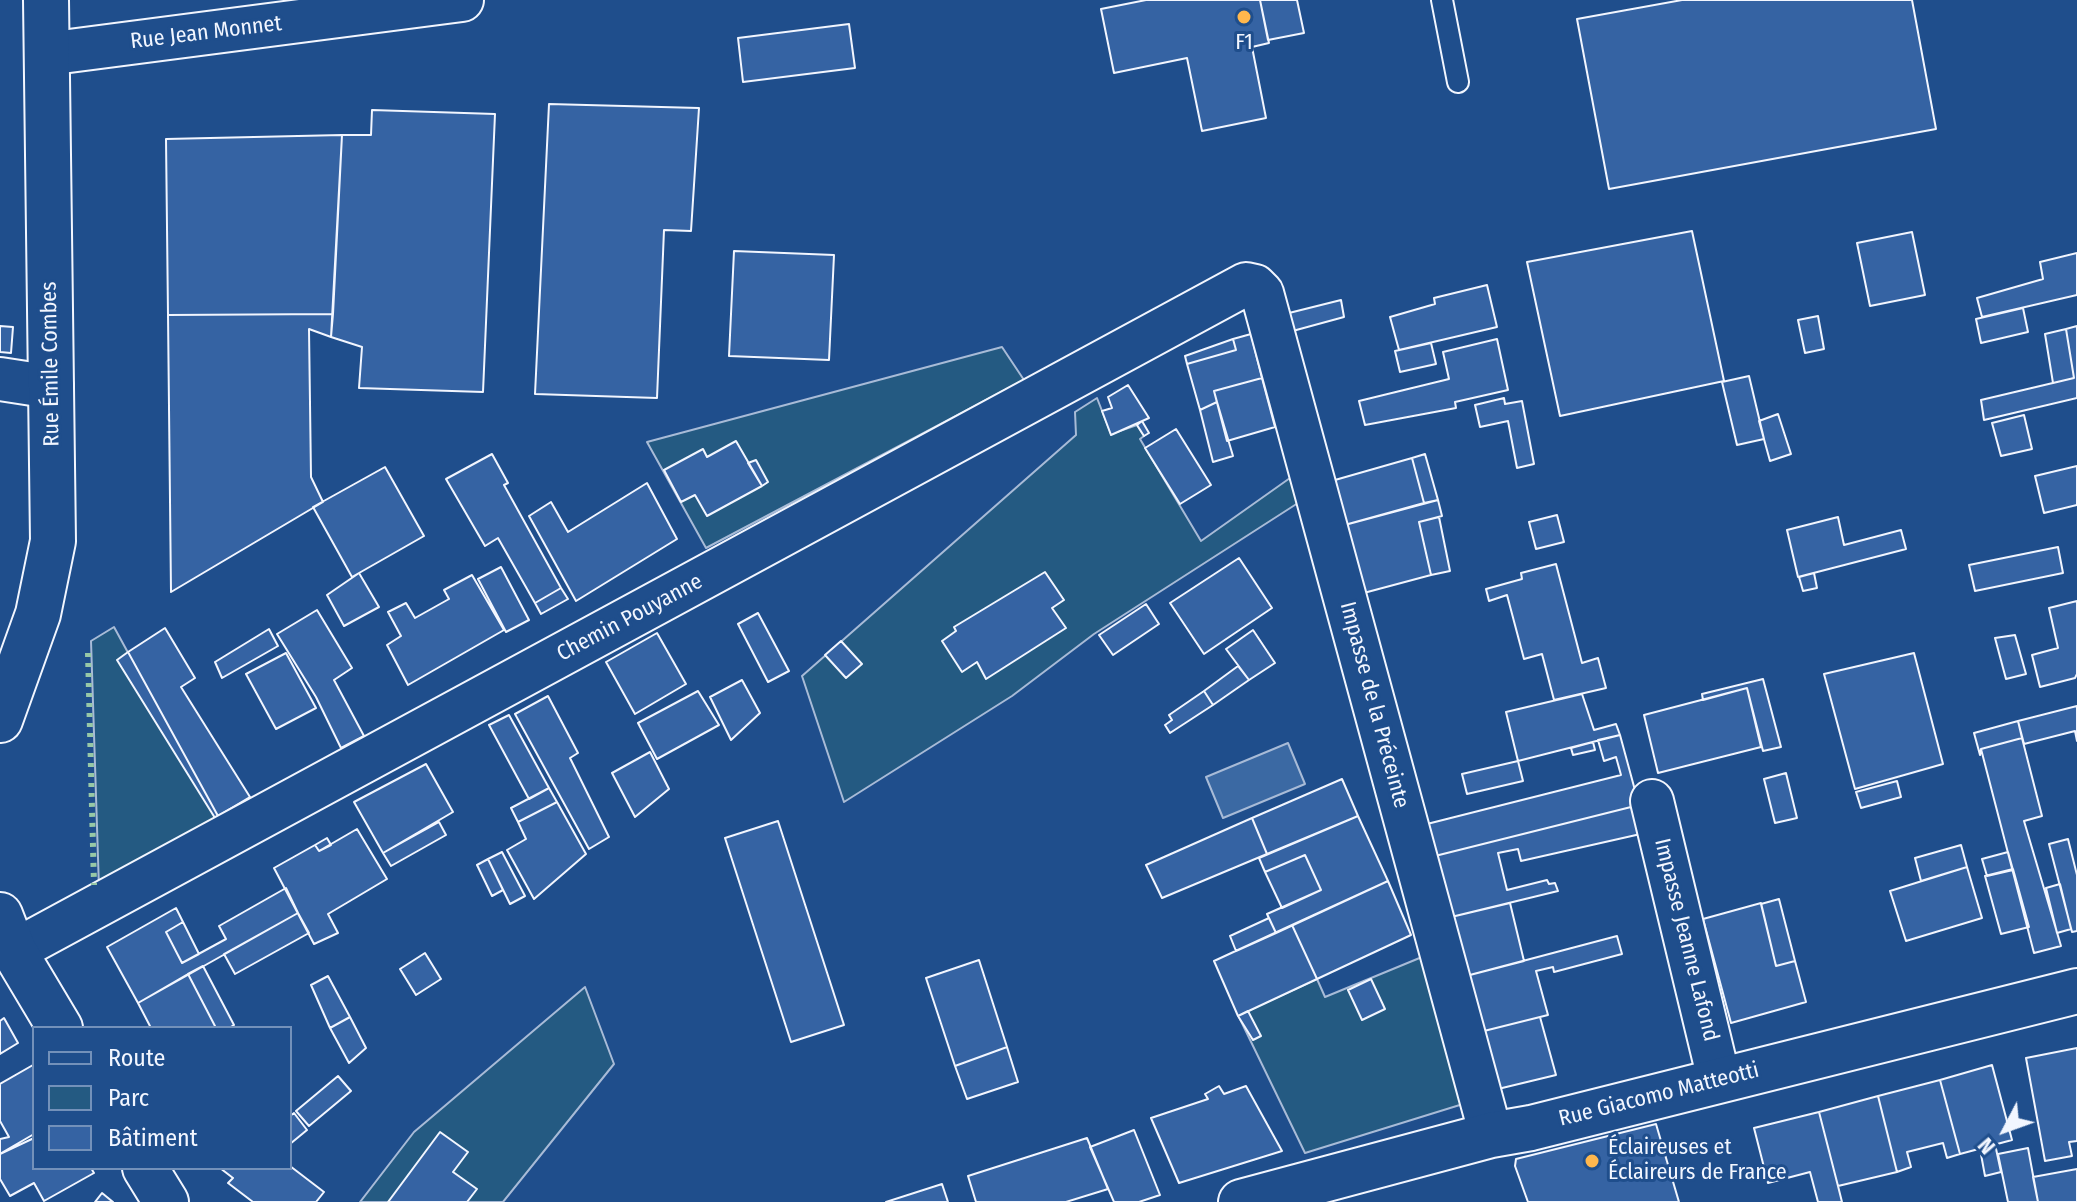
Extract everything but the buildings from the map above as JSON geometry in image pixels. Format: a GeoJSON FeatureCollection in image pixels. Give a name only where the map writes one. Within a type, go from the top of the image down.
{"type":"FeatureCollection","features":[{"type":"Feature","properties":{"kind":"street","name":"Rue Émile Combes"},"geometry":{"type":"LineString","coordinates":[[0,720],[38,614],[53,541],[46,0]]}},
{"type":"Feature","properties":{"kind":"street","name":"Rue Jean Monnet"},"geometry":{"type":"LineString","coordinates":[[46,54],[462,0]]}},
{"type":"Feature","properties":{"kind":"street","name":"Chemin Pouyanne"},"geometry":{"type":"LineString","coordinates":[[7,933],[1246,284]]}},
{"type":"Feature","properties":{"kind":"street","name":"Impasse de la Préceinte"},"geometry":{"type":"LineString","coordinates":[[1246,284],[1255,286],[1262,293],[1491,1135]]}},
{"type":"Feature","properties":{"kind":"street"},"geometry":{"type":"LineString","coordinates":[[0,379],[52,387]]}},
{"type":"Feature","properties":{"kind":"street","name":"Impasse Jeanne Lafond"},"geometry":{"type":"LineString","coordinates":[[1652,801],[1719,1079]]}},
{"type":"Feature","properties":{"kind":"street"},"geometry":{"type":"LineString","coordinates":[[7,933],[59,1026]]}},
{"type":"Feature","properties":{"kind":"street","name":"Rue Giacomo Matteotti"},"geometry":{"type":"LineString","coordinates":[[1241,1202],[1491,1135],[1531,1128],[2077,991]]}},
{"type":"Feature","properties":{"kind":"street"},"geometry":{"type":"LineString","coordinates":[[146,1170],[166,1202]]}},
{"type":"Feature","properties":{"kind":"lane"},"geometry":{"type":"LineString","coordinates":[[1442,0],[1458,82]]}},
{"type":"Feature","properties":{"kind":"green space"},"geometry":{"type":"Polygon","coordinates":[[[1002,347],[1024,380],[706,548],[647,442],[1002,347]]]}},
{"type":"Feature","properties":{"kind":"green space"},"geometry":{"type":"Polygon","coordinates":[[[1097,398],[1111,434],[1137,425],[1144,436],[1140,439],[1201,541],[1290,478],[1298,503],[1094,634],[1012,696],[844,802],[802,676],[1076,435],[1075,412],[1097,398]]]}},
{"type":"Feature","properties":{"kind":"green space"},"geometry":{"type":"Polygon","coordinates":[[[114,627],[220,821],[99,889],[91,641],[114,627]]]}},
{"type":"Feature","properties":{"kind":"green space"},"geometry":{"type":"Polygon","coordinates":[[[1422,957],[1463,1104],[1305,1153],[1238,1015],[1317,979],[1325,997],[1422,957]]]}},
{"type":"Feature","properties":{"kind":"green space"},"geometry":{"type":"Polygon","coordinates":[[[585,987],[614,1064],[503,1202],[360,1202],[414,1132],[585,987]]]}},
{"type":"Feature","properties":{"kind":"shaded area"},"geometry":{"type":"Polygon","coordinates":[[[1288,743],[1305,784],[1223,818],[1206,777],[1288,743]]]}},
{"type":"Feature","properties":{"kind":"hedge"},"geometry":{"type":"LineString","coordinates":[[88,653],[94,885]]}},
{"type":"Feature","properties":{"kind":"place","name":"F1"},"geometry":{"type":"Point","coordinates":[1244,17]}},
{"type":"Feature","properties":{"kind":"place","name":"Éclaireuses et Éclaireurs de France"},"geometry":{"type":"Point","coordinates":[1592,1161]}}]}
